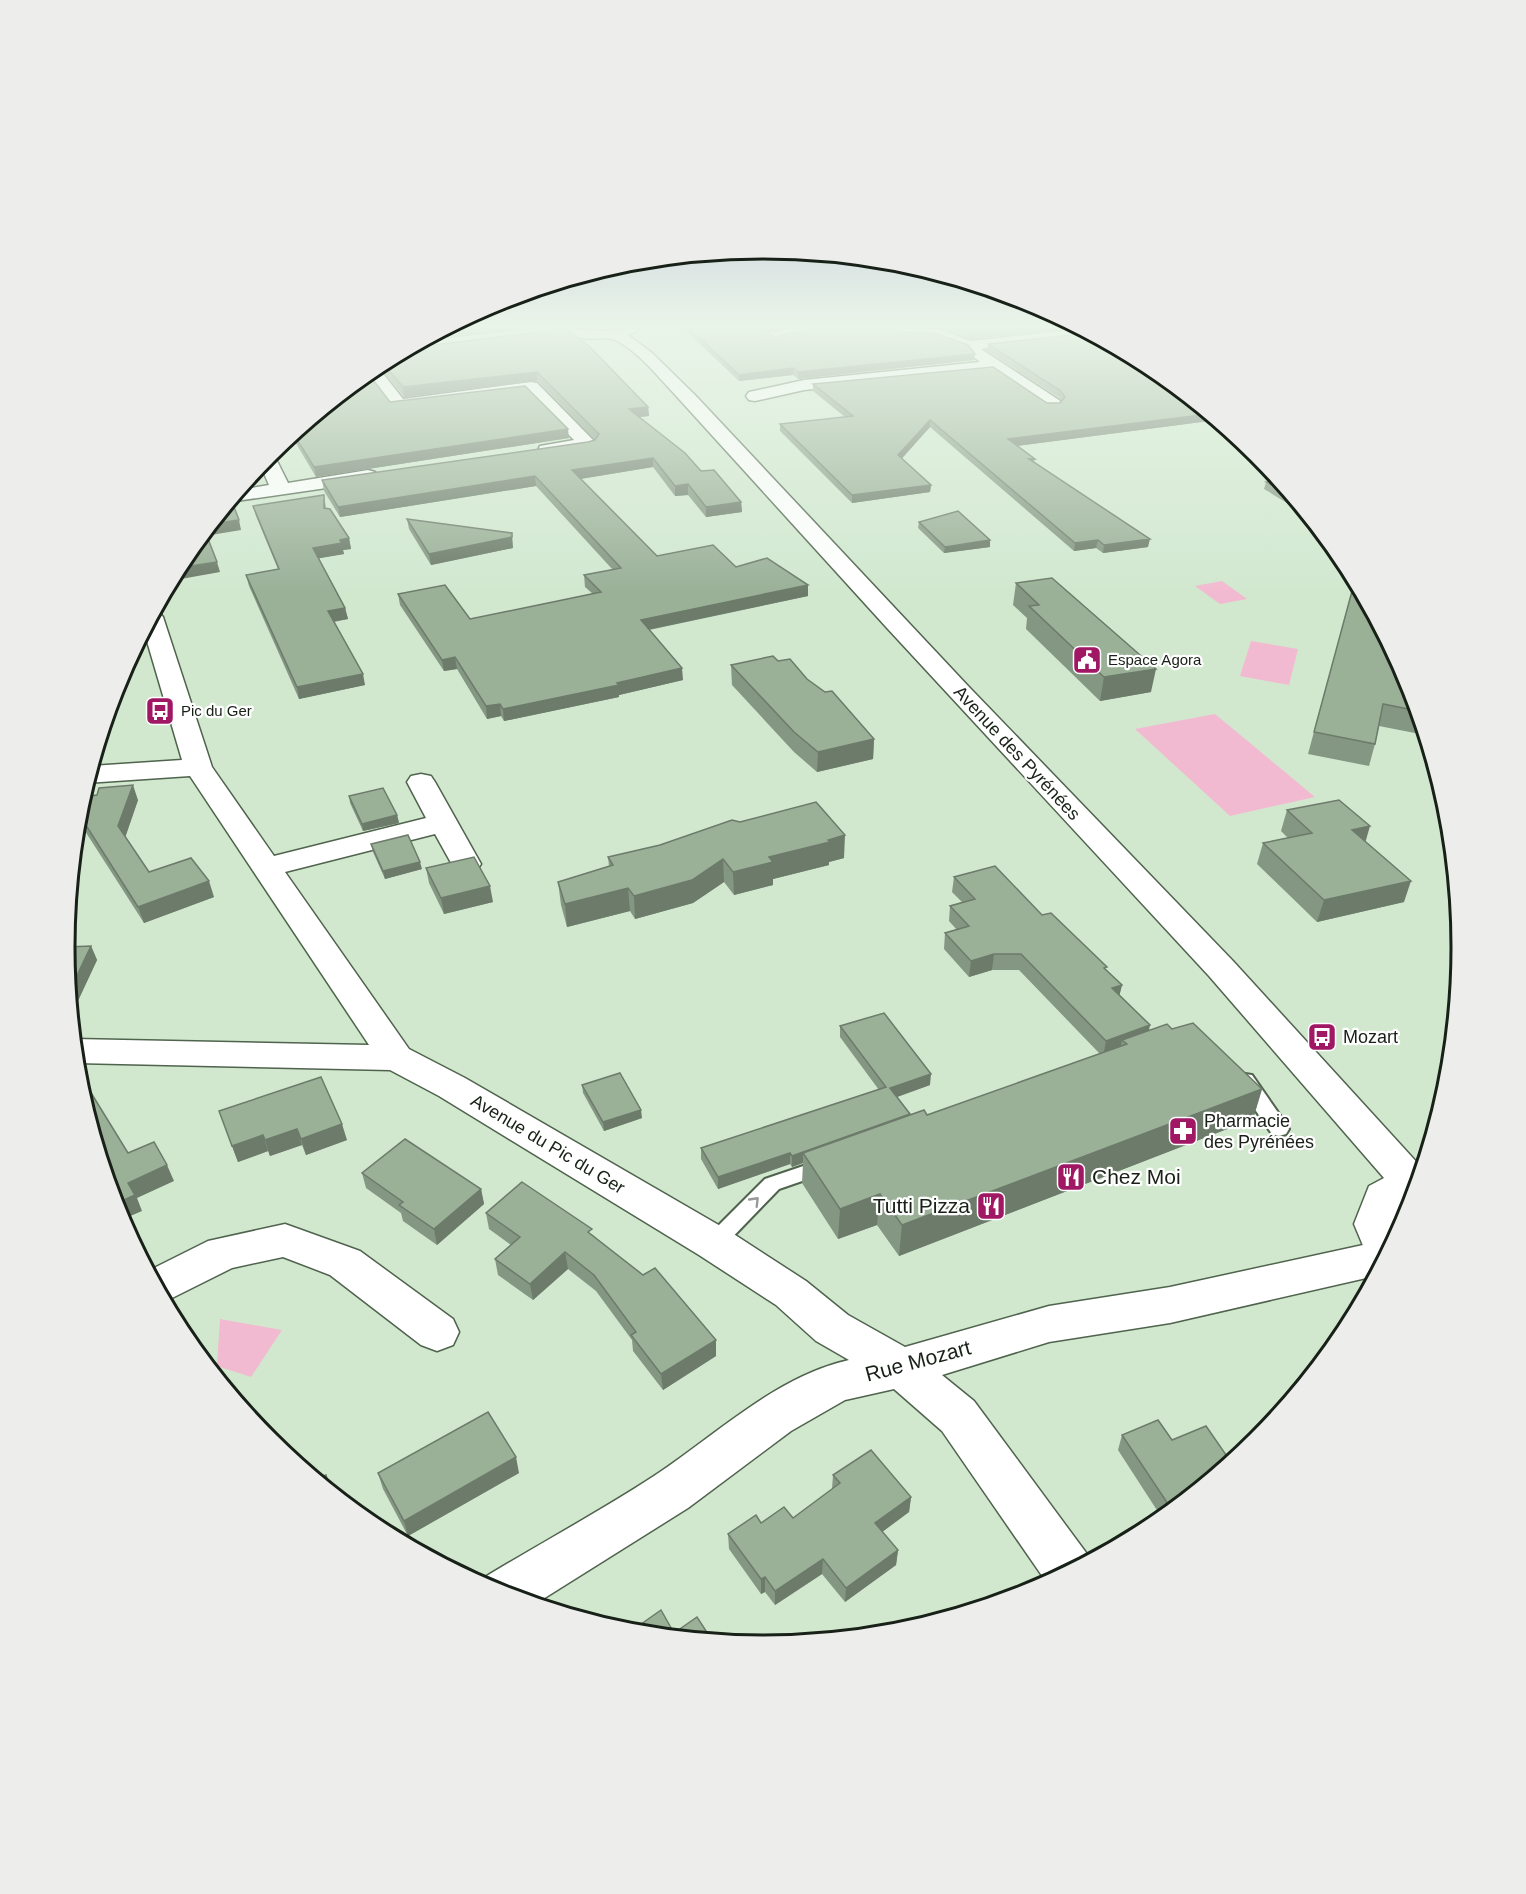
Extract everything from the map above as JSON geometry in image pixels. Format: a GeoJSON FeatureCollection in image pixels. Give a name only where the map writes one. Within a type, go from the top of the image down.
{"type":"FeatureCollection","features":[{"type":"Feature","properties":{"kind":"street"},"geometry":{"type":"LineString","coordinates":[[529,453],[588,444],[560,416]]}},
{"type":"Feature","properties":{"kind":"street","name":"Avenue des Pyrénées"},"geometry":{"type":"LineString","coordinates":[[705,416],[938,669],[1232,981],[1410,1178]]}},
{"type":"Feature","properties":{"kind":"street"},"geometry":{"type":"LineString","coordinates":[[271,468],[281,489]]}},
{"type":"Feature","properties":{"kind":"street"},"geometry":{"type":"LineString","coordinates":[[244,495],[387,473]]}},
{"type":"Feature","properties":{"kind":"street","name":"Avenue du Pic du Ger"},"geometry":{"type":"LineString","coordinates":[[154,627],[198,767],[396,1058],[452,1087],[714,1243],[791,1293],[832,1328],[901,1368],[958,1416],[1064,1566]]}},
{"type":"Feature","properties":{"kind":"street"},"geometry":{"type":"LineString","coordinates":[[97,774],[198,767]]}},
{"type":"Feature","properties":{"kind":"street"},"geometry":{"type":"LineString","coordinates":[[422,782],[466,864]]}},
{"type":"Feature","properties":{"kind":"street"},"geometry":{"type":"LineString","coordinates":[[266,867],[444,823]]}},
{"type":"Feature","properties":{"kind":"street"},"geometry":{"type":"LineString","coordinates":[[83,1051],[396,1058]]}},
{"type":"Feature","properties":{"kind":"street"},"geometry":{"type":"LineString","coordinates":[[1382,1246],[1374,1224],[1383,1197],[1408,1185]]}},
{"type":"Feature","properties":{"kind":"street"},"geometry":{"type":"LineString","coordinates":[[163,1283],[223,1253],[285,1240],[345,1263],[438,1332]]}},
{"type":"Feature","properties":{"kind":"street","name":"Rue Mozart"},"geometry":{"type":"LineString","coordinates":[[513,1588],[671,1492],[775,1416],[835,1383],[901,1368],[1049,1324],[1170,1305],[1376,1258]]}},
{"type":"Feature","properties":{"kind":"lane"},"geometry":{"type":"LineString","coordinates":[[1230,1068],[1248,1083],[1279,1129]]}},
{"type":"Feature","properties":{"kind":"lane"},"geometry":{"type":"LineString","coordinates":[[714,1243],[772,1184],[838,1160]]}},
{"type":"Feature","properties":{"kind":"shaded area"},"geometry":{"type":"Polygon","coordinates":[[[1222,581],[1247,599],[1220,604],[1195,586],[1222,581]]]}},
{"type":"Feature","properties":{"kind":"shaded area"},"geometry":{"type":"Polygon","coordinates":[[[1251,641],[1298,649],[1289,685],[1240,676],[1251,641]]]}},
{"type":"Feature","properties":{"kind":"shaded area"},"geometry":{"type":"Polygon","coordinates":[[[1215,714],[1315,797],[1230,816],[1135,729],[1215,714]]]}},
{"type":"Feature","properties":{"kind":"shaded area"},"geometry":{"type":"Polygon","coordinates":[[[220,1319],[282,1330],[251,1377],[217,1366],[220,1319]]]}},
{"type":"Feature","properties":{"kind":"building"},"geometry":{"type":"Polygon","coordinates":[[[325,416],[555,416],[568,429],[314,467],[298,441],[325,416]]]}},
{"type":"Feature","properties":{"kind":"building"},"geometry":{"type":"Polygon","coordinates":[[[581,416],[638,416],[685,453],[701,471],[714,470],[741,502],[706,507],[688,484],[675,486],[653,458],[572,470],[657,556],[713,545],[736,567],[767,558],[808,585],[641,620],[682,668],[617,683],[619,685],[503,709],[500,704],[486,706],[455,657],[442,660],[398,594],[445,585],[470,619],[601,592],[584,575],[621,568],[535,476],[338,507],[322,480],[588,442],[595,440],[599,434],[581,416]]]}},
{"type":"Feature","properties":{"kind":"building"},"geometry":{"type":"Polygon","coordinates":[[[849,416],[1190,416],[1008,439],[1035,459],[1029,459],[1150,539],[1104,545],[1098,540],[1075,543],[930,420],[898,455],[931,485],[852,495],[780,424],[849,416]]]}},
{"type":"Feature","properties":{"kind":"building"},"geometry":{"type":"Polygon","coordinates":[[[324,495],[324,508],[330,509],[349,538],[340,540],[342,543],[313,548],[345,608],[328,611],[363,674],[297,687],[246,575],[279,569],[253,506],[324,495]]]}},
{"type":"Feature","properties":{"kind":"building"},"geometry":{"type":"Polygon","coordinates":[[[234,507],[239,520],[222,522],[234,507]]]}},
{"type":"Feature","properties":{"kind":"building"},"geometry":{"type":"Polygon","coordinates":[[[958,511],[990,540],[945,547],[919,522],[958,511]]]}},
{"type":"Feature","properties":{"kind":"building"},"geometry":{"type":"Polygon","coordinates":[[[407,519],[512,533],[512,537],[429,554],[407,519]]]}},
{"type":"Feature","properties":{"kind":"building"},"geometry":{"type":"Polygon","coordinates":[[[209,540],[217,562],[190,566],[209,540]]]}},
{"type":"Feature","properties":{"kind":"building"},"geometry":{"type":"Polygon","coordinates":[[[1052,578],[1156,669],[1104,677],[1029,606],[1039,605],[1016,583],[1052,578]]]}},
{"type":"Feature","properties":{"kind":"building"},"geometry":{"type":"Polygon","coordinates":[[[1352,592],[1380,643],[1408,709],[1383,704],[1375,744],[1314,732],[1352,592]]]}},
{"type":"Feature","properties":{"kind":"building"},"geometry":{"type":"Polygon","coordinates":[[[773,656],[778,661],[790,659],[807,679],[825,692],[832,691],[874,739],[818,752],[794,732],[731,665],[773,656]]]}},
{"type":"Feature","properties":{"kind":"building"},"geometry":{"type":"Polygon","coordinates":[[[133,785],[118,826],[149,872],[191,858],[209,881],[138,907],[86,825],[92,796],[97,795],[99,788],[133,785]]]}},
{"type":"Feature","properties":{"kind":"building"},"geometry":{"type":"Polygon","coordinates":[[[383,788],[397,815],[362,824],[349,796],[383,788]]]}},
{"type":"Feature","properties":{"kind":"building"},"geometry":{"type":"Polygon","coordinates":[[[1339,800],[1370,826],[1352,830],[1411,881],[1324,900],[1263,843],[1312,833],[1287,810],[1339,800]]]}},
{"type":"Feature","properties":{"kind":"building"},"geometry":{"type":"Polygon","coordinates":[[[816,802],[845,835],[828,840],[830,842],[769,857],[773,862],[733,872],[723,859],[692,880],[634,896],[628,888],[565,904],[558,882],[613,865],[608,857],[660,845],[732,820],[740,822],[816,802]]]}},
{"type":"Feature","properties":{"kind":"building"},"geometry":{"type":"Polygon","coordinates":[[[408,835],[420,862],[383,871],[371,844],[408,835]]]}},
{"type":"Feature","properties":{"kind":"building"},"geometry":{"type":"Polygon","coordinates":[[[474,857],[490,886],[441,898],[426,868],[474,857]]]}},
{"type":"Feature","properties":{"kind":"building"},"geometry":{"type":"Polygon","coordinates":[[[995,866],[1042,915],[1051,913],[1107,967],[1104,968],[1122,985],[1112,988],[1150,1025],[1106,1041],[1021,954],[994,954],[971,961],[945,933],[969,926],[950,906],[975,899],[954,877],[995,866]]]}},
{"type":"Feature","properties":{"kind":"building"},"geometry":{"type":"Polygon","coordinates":[[[91,946],[76,978],[75,947],[91,946]]]}},
{"type":"Feature","properties":{"kind":"building"},"geometry":{"type":"Polygon","coordinates":[[[884,1013],[931,1074],[890,1088],[910,1114],[792,1156],[790,1153],[718,1177],[701,1148],[886,1087],[840,1026],[884,1013]]]}},
{"type":"Feature","properties":{"kind":"building"},"geometry":{"type":"Polygon","coordinates":[[[1193,1023],[1262,1089],[902,1225],[880,1194],[840,1209],[803,1153],[924,1110],[927,1115],[1127,1044],[1122,1040],[1167,1024],[1172,1029],[1193,1023]]]}},
{"type":"Feature","properties":{"kind":"building"},"geometry":{"type":"Polygon","coordinates":[[[620,1073],[641,1110],[603,1122],[582,1085],[620,1073]]]}},
{"type":"Feature","properties":{"kind":"building"},"geometry":{"type":"Polygon","coordinates":[[[321,1077],[342,1124],[301,1139],[297,1129],[265,1140],[263,1135],[232,1146],[219,1111],[321,1077]]]}},
{"type":"Feature","properties":{"kind":"building"},"geometry":{"type":"Polygon","coordinates":[[[90,1092],[128,1153],[154,1142],[167,1165],[128,1183],[135,1195],[123,1200],[98,1125],[90,1092]]]}},
{"type":"Feature","properties":{"kind":"building"},"geometry":{"type":"Polygon","coordinates":[[[405,1139],[481,1189],[434,1229],[399,1205],[403,1202],[362,1173],[405,1139]]]}},
{"type":"Feature","properties":{"kind":"building"},"geometry":{"type":"Polygon","coordinates":[[[522,1182],[592,1229],[588,1232],[643,1275],[655,1268],[716,1340],[661,1374],[631,1335],[636,1332],[594,1275],[565,1252],[530,1284],[495,1259],[520,1237],[486,1213],[522,1182]]]}},
{"type":"Feature","properties":{"kind":"building"},"geometry":{"type":"Polygon","coordinates":[[[488,1412],[516,1457],[404,1521],[378,1473],[488,1412]]]}},
{"type":"Feature","properties":{"kind":"building"},"geometry":{"type":"Polygon","coordinates":[[[1158,1420],[1172,1440],[1206,1426],[1226,1455],[1167,1503],[1122,1435],[1158,1420]]]}},
{"type":"Feature","properties":{"kind":"building"},"geometry":{"type":"Polygon","coordinates":[[[871,1450],[911,1497],[875,1523],[898,1550],[846,1588],[823,1559],[775,1591],[765,1577],[761,1579],[728,1534],[756,1515],[761,1523],[784,1507],[793,1518],[840,1483],[833,1475],[871,1450]]]}},
{"type":"Feature","properties":{"kind":"building"},"geometry":{"type":"Polygon","coordinates":[[[661,1610],[672,1629],[641,1624],[661,1610]]]}},
{"type":"Feature","properties":{"kind":"building"},"geometry":{"type":"Polygon","coordinates":[[[697,1617],[707,1633],[679,1630],[697,1617]]]}},
{"type":"Feature","properties":{"kind":"place","name":"Espace Agora"},"geometry":{"type":"Point","coordinates":[1087,660]}},
{"type":"Feature","properties":{"kind":"place","name":"Pic du Ger"},"geometry":{"type":"Point","coordinates":[160,711]}},
{"type":"Feature","properties":{"kind":"place","name":"Mozart"},"geometry":{"type":"Point","coordinates":[1322,1037]}},
{"type":"Feature","properties":{"kind":"place","name":"Pharmacie des Pyrénées"},"geometry":{"type":"Point","coordinates":[1183,1131]}},
{"type":"Feature","properties":{"kind":"place","name":"Chez Moi"},"geometry":{"type":"Point","coordinates":[1071,1177]}},
{"type":"Feature","properties":{"kind":"place","name":"Tutti Pizza"},"geometry":{"type":"Point","coordinates":[991,1206]}}]}
